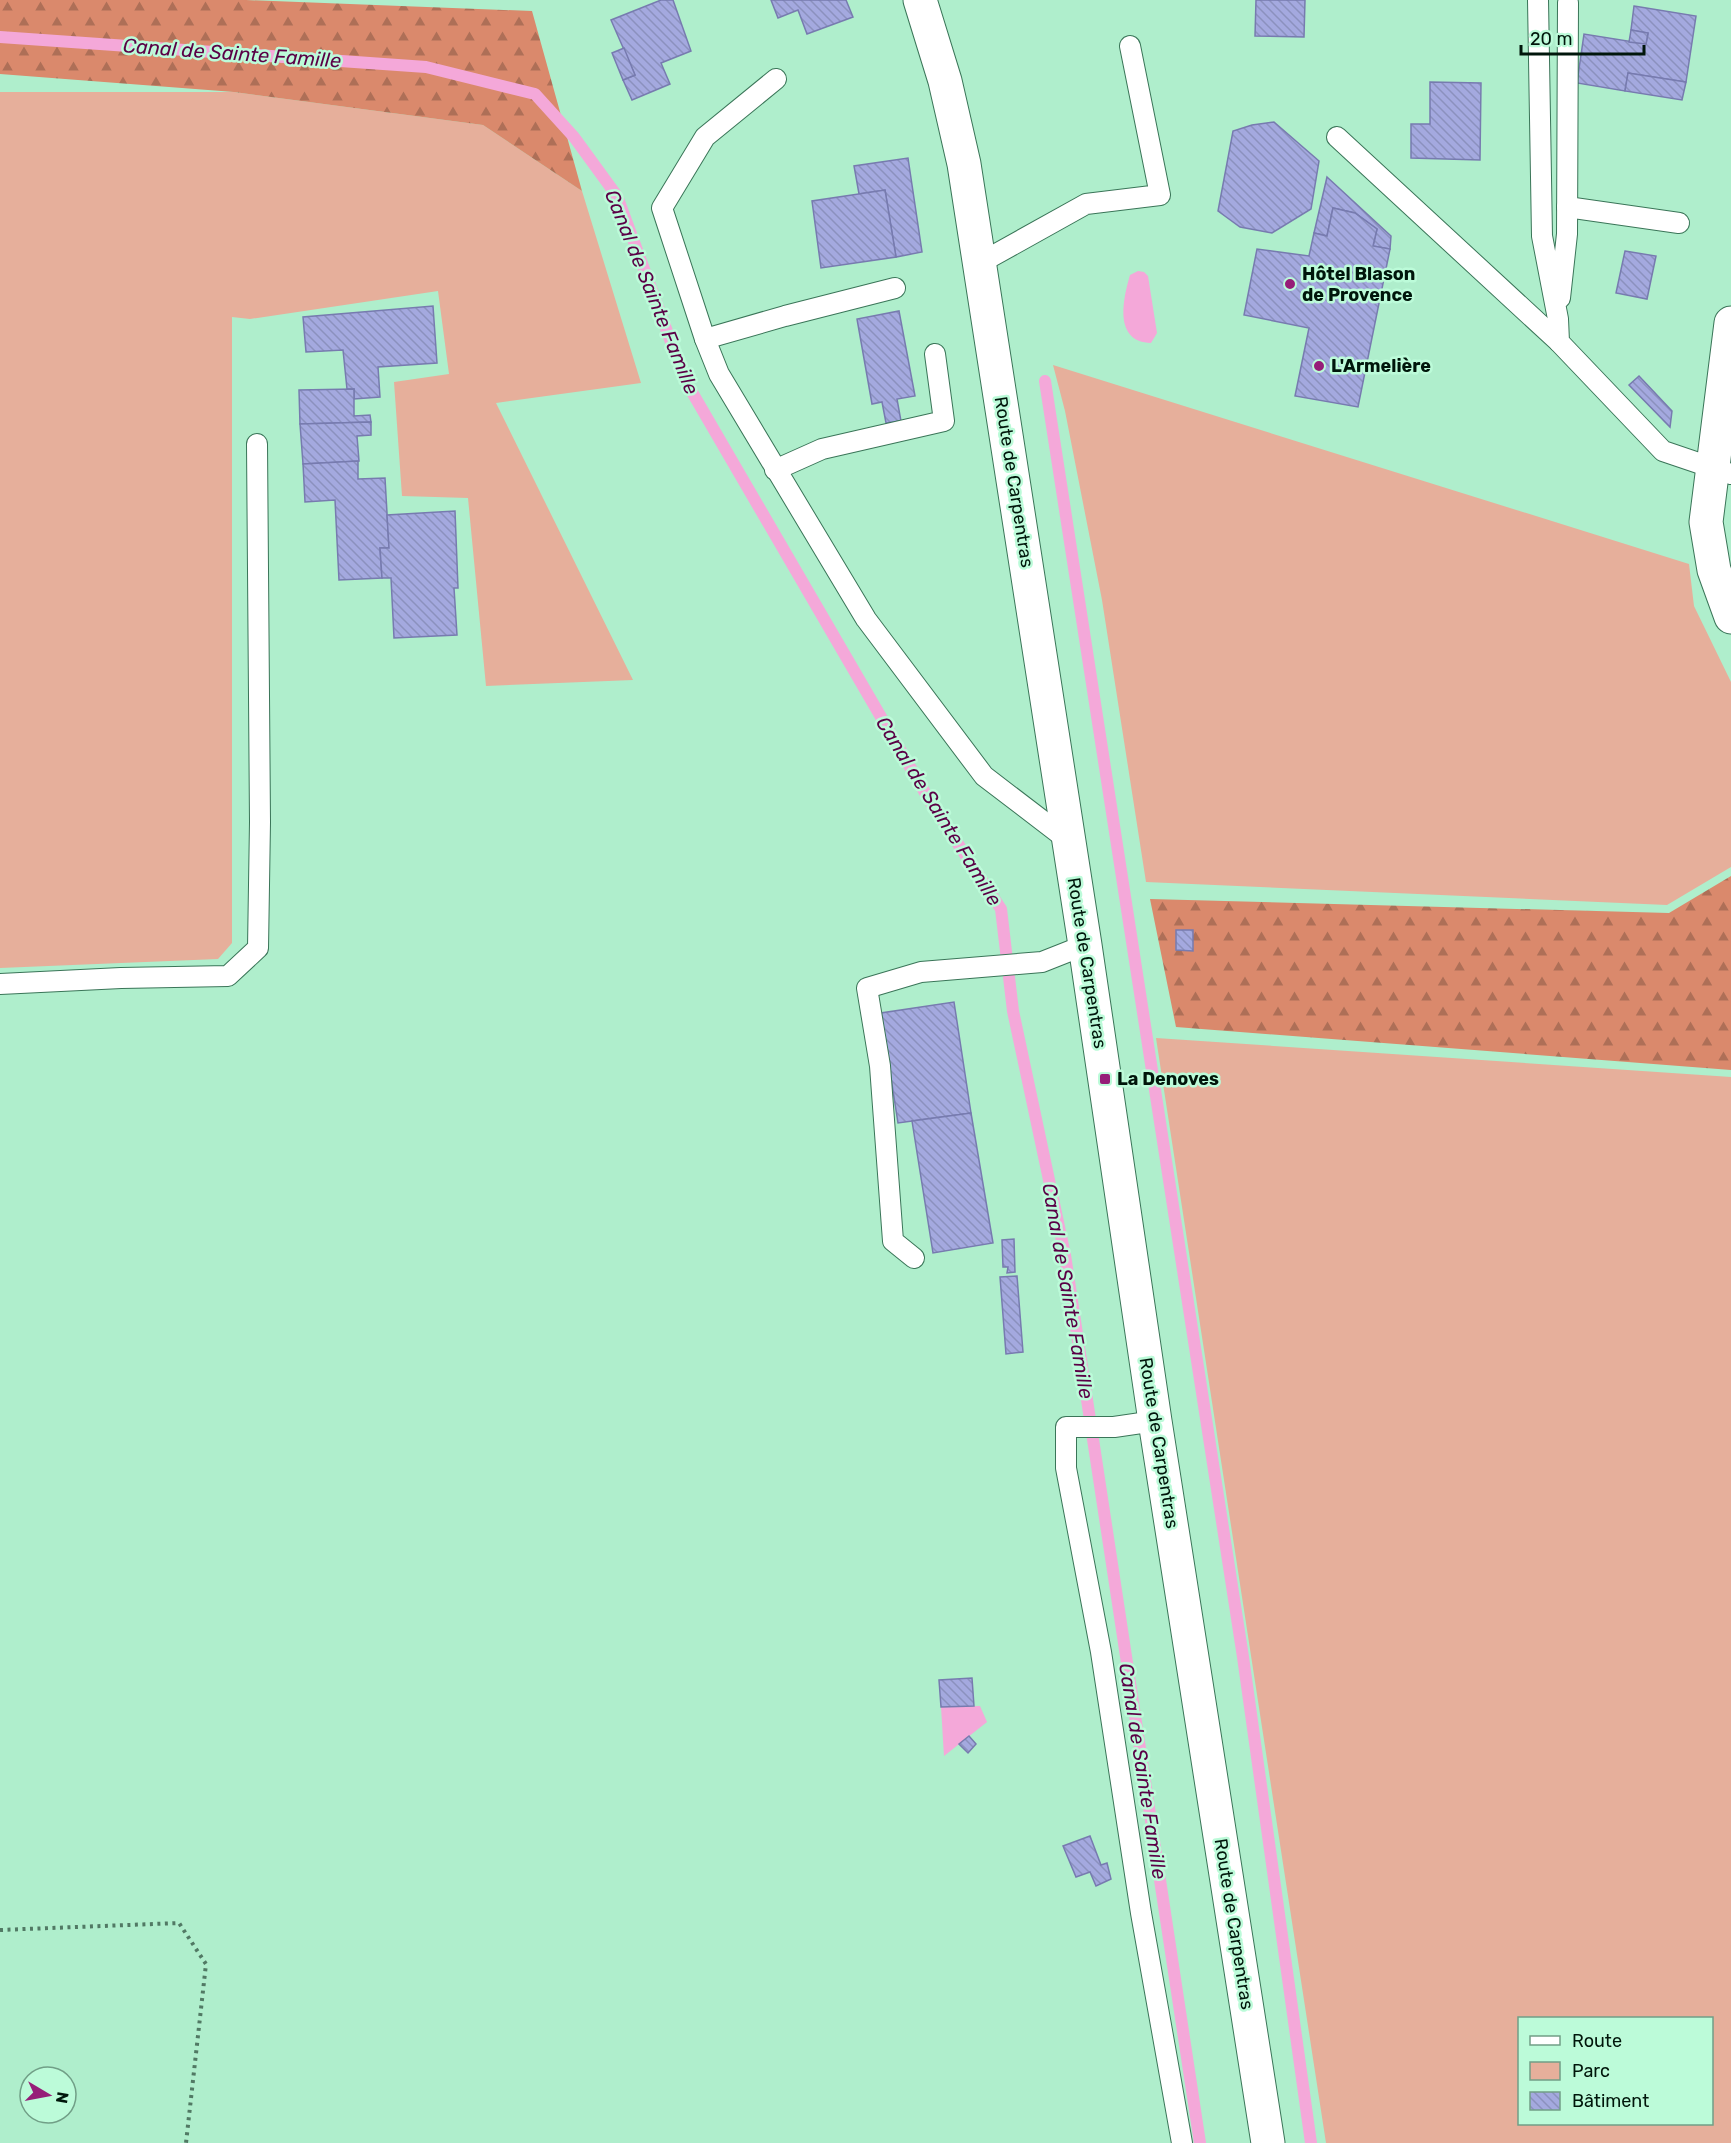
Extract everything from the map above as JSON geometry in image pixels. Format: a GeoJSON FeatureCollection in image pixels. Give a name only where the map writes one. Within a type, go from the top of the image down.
{"type":"FeatureCollection","features":[{"type":"Feature","properties":{"kind":"main road","name":"Route de Carpentras"},"geometry":{"type":"LineString","coordinates":[[920,0],[948,91],[964,164],[1085,945],[1155,1421],[1268,2143]]}},
{"type":"Feature","properties":{"kind":"main road"},"geometry":{"type":"LineString","coordinates":[[1731,323],[1721,470],[1706,522],[1714,570],[1731,617]]}},
{"type":"Feature","properties":{"kind":"lane"},"geometry":{"type":"LineString","coordinates":[[1538,0],[1542,237],[1558,319]]}},
{"type":"Feature","properties":{"kind":"lane"},"geometry":{"type":"LineString","coordinates":[[1559,342],[1558,319],[1567,234],[1568,3]]}},
{"type":"Feature","properties":{"kind":"lane"},"geometry":{"type":"LineString","coordinates":[[980,263],[1086,204],[1160,195],[1130,46]]}},
{"type":"Feature","properties":{"kind":"lane"},"geometry":{"type":"LineString","coordinates":[[776,79],[705,137],[662,208],[705,339],[719,374],[866,619],[984,776],[1069,841]]}},
{"type":"Feature","properties":{"kind":"lane"},"geometry":{"type":"LineString","coordinates":[[1337,137],[1559,342],[1663,451],[1721,470]]}},
{"type":"Feature","properties":{"kind":"lane"},"geometry":{"type":"LineString","coordinates":[[1567,207],[1679,223]]}},
{"type":"Feature","properties":{"kind":"lane"},"geometry":{"type":"LineString","coordinates":[[705,339],[895,288]]}},
{"type":"Feature","properties":{"kind":"lane"},"geometry":{"type":"LineString","coordinates":[[775,470],[822,449],[944,421],[935,354]]}},
{"type":"Feature","properties":{"kind":"lane"},"geometry":{"type":"LineString","coordinates":[[0,984],[228,976],[258,948],[260,822],[257,444]]}},
{"type":"Feature","properties":{"kind":"lane"},"geometry":{"type":"LineString","coordinates":[[914,1258],[893,1241],[880,1066],[867,988],[921,972],[1042,962],[1085,945]]}},
{"type":"Feature","properties":{"kind":"lane"},"geometry":{"type":"LineString","coordinates":[[1155,1421],[1114,1427],[1066,1427],[1066,1467],[1101,1652],[1141,1913],[1182,2143]]}},
{"type":"Feature","properties":{"kind":"path"},"geometry":{"type":"LineString","coordinates":[[0,1930],[179,1923],[206,1964],[186,2143]]}},
{"type":"Feature","properties":{"kind":"green space"},"geometry":{"type":"Polygon","coordinates":[[[0,0],[246,0],[532,11],[582,191],[483,125],[234,92],[0,74],[0,0]]]}},
{"type":"Feature","properties":{"kind":"green space"},"geometry":{"type":"Polygon","coordinates":[[[0,92],[234,92],[483,125],[582,191],[641,383],[496,403],[633,680],[486,686],[468,498],[402,496],[394,382],[449,374],[438,291],[250,319],[232,317],[232,943],[218,959],[0,968],[0,92]]]}},
{"type":"Feature","properties":{"kind":"green space"},"geometry":{"type":"Polygon","coordinates":[[[1053,365],[1689,564],[1694,606],[1731,682],[1731,867],[1667,905],[1146,882],[1102,600],[1065,411],[1053,365]]]}},
{"type":"Feature","properties":{"kind":"green space"},"geometry":{"type":"Polygon","coordinates":[[[1731,876],[1731,1070],[1176,1027],[1150,899],[1669,913],[1731,876]]]}},
{"type":"Feature","properties":{"kind":"green space"},"geometry":{"type":"Polygon","coordinates":[[[1156,1038],[1731,1077],[1731,2143],[1326,2143],[1156,1038]]]}},
{"type":"Feature","properties":{"kind":"shaded area"},"geometry":{"type":"Polygon","coordinates":[[[1138,271],[1148,276],[1157,333],[1151,343],[1139,341],[1131,335],[1124,318],[1125,296],[1130,275],[1138,271]]]}},
{"type":"Feature","properties":{"kind":"shaded area"},"geometry":{"type":"Polygon","coordinates":[[[980,1706],[987,1722],[944,1756],[941,1707],[980,1706]]]}},
{"type":"Feature","properties":{"kind":"building"},"geometry":{"type":"Polygon","coordinates":[[[661,0],[673,0],[691,51],[661,63],[670,84],[632,100],[623,80],[635,75],[611,20],[661,0]]]}},
{"type":"Feature","properties":{"kind":"building"},"geometry":{"type":"Polygon","coordinates":[[[771,0],[846,0],[853,17],[807,34],[798,10],[778,18],[771,0]]]}},
{"type":"Feature","properties":{"kind":"building"},"geometry":{"type":"Polygon","coordinates":[[[1256,0],[1305,0],[1304,37],[1255,36],[1256,0]]]}},
{"type":"Feature","properties":{"kind":"building"},"geometry":{"type":"Polygon","coordinates":[[[1634,6],[1696,16],[1686,82],[1628,73],[1625,91],[1577,83],[1584,34],[1646,44],[1648,33],[1631,30],[1634,6]]]}},
{"type":"Feature","properties":{"kind":"building"},"geometry":{"type":"Polygon","coordinates":[[[1631,30],[1648,33],[1646,44],[1629,42],[1631,30]]]}},
{"type":"Feature","properties":{"kind":"building"},"geometry":{"type":"Polygon","coordinates":[[[624,48],[635,75],[623,80],[612,53],[624,48]]]}},
{"type":"Feature","properties":{"kind":"building"},"geometry":{"type":"Polygon","coordinates":[[[1628,73],[1686,82],[1682,100],[1625,91],[1628,73]]]}},
{"type":"Feature","properties":{"kind":"building"},"geometry":{"type":"Polygon","coordinates":[[[1430,82],[1481,83],[1480,160],[1411,158],[1411,124],[1430,124],[1430,82]]]}},
{"type":"Feature","properties":{"kind":"building"},"geometry":{"type":"Polygon","coordinates":[[[1274,122],[1319,161],[1311,209],[1272,233],[1240,227],[1218,211],[1233,131],[1274,122]]]}},
{"type":"Feature","properties":{"kind":"building"},"geometry":{"type":"Polygon","coordinates":[[[908,158],[922,252],[896,257],[885,190],[859,194],[854,166],[908,158]]]}},
{"type":"Feature","properties":{"kind":"building"},"geometry":{"type":"Polygon","coordinates":[[[1327,177],[1391,236],[1390,249],[1373,246],[1377,229],[1355,213],[1333,208],[1327,236],[1314,233],[1327,177]]]}},
{"type":"Feature","properties":{"kind":"building"},"geometry":{"type":"Polygon","coordinates":[[[885,190],[896,257],[821,268],[812,201],[885,190]]]}},
{"type":"Feature","properties":{"kind":"building"},"geometry":{"type":"Polygon","coordinates":[[[1333,208],[1355,213],[1377,229],[1373,246],[1390,249],[1358,407],[1295,396],[1309,328],[1244,315],[1257,249],[1309,256],[1314,233],[1327,236],[1333,208]]]}},
{"type":"Feature","properties":{"kind":"building"},"geometry":{"type":"Polygon","coordinates":[[[1625,251],[1656,256],[1647,299],[1616,293],[1625,251]]]}},
{"type":"Feature","properties":{"kind":"building"},"geometry":{"type":"Polygon","coordinates":[[[433,306],[437,363],[378,367],[380,397],[354,399],[354,389],[347,389],[343,350],[306,352],[303,317],[433,306]]]}},
{"type":"Feature","properties":{"kind":"building"},"geometry":{"type":"Polygon","coordinates":[[[899,311],[915,396],[897,399],[901,421],[886,423],[882,402],[872,404],[857,319],[899,311]]]}},
{"type":"Feature","properties":{"kind":"building"},"geometry":{"type":"Polygon","coordinates":[[[1639,376],[1672,411],[1670,427],[1629,385],[1639,376]]]}},
{"type":"Feature","properties":{"kind":"building"},"geometry":{"type":"Polygon","coordinates":[[[354,389],[354,416],[370,415],[371,422],[300,424],[299,390],[354,389]]]}},
{"type":"Feature","properties":{"kind":"building"},"geometry":{"type":"Polygon","coordinates":[[[371,422],[371,435],[357,436],[359,461],[303,464],[300,424],[371,422]]]}},
{"type":"Feature","properties":{"kind":"building"},"geometry":{"type":"Polygon","coordinates":[[[358,461],[358,479],[385,478],[389,548],[380,548],[382,578],[339,580],[335,500],[305,502],[303,464],[358,461]]]}},
{"type":"Feature","properties":{"kind":"building"},"geometry":{"type":"Polygon","coordinates":[[[455,511],[458,588],[454,588],[457,635],[394,638],[391,578],[382,578],[380,548],[389,548],[387,515],[455,511]]]}},
{"type":"Feature","properties":{"kind":"building"},"geometry":{"type":"Polygon","coordinates":[[[1176,930],[1193,930],[1193,951],[1176,950],[1176,930]]]}},
{"type":"Feature","properties":{"kind":"building"},"geometry":{"type":"Polygon","coordinates":[[[954,1002],[971,1113],[898,1123],[881,1013],[954,1002]]]}},
{"type":"Feature","properties":{"kind":"building"},"geometry":{"type":"Polygon","coordinates":[[[971,1113],[993,1243],[933,1253],[912,1121],[971,1113]]]}},
{"type":"Feature","properties":{"kind":"building"},"geometry":{"type":"Polygon","coordinates":[[[1014,1239],[1015,1272],[1007,1273],[1008,1267],[1003,1267],[1002,1240],[1014,1239]]]}},
{"type":"Feature","properties":{"kind":"building"},"geometry":{"type":"Polygon","coordinates":[[[1017,1276],[1023,1352],[1006,1354],[1000,1277],[1017,1276]]]}},
{"type":"Feature","properties":{"kind":"building"},"geometry":{"type":"Polygon","coordinates":[[[972,1678],[974,1706],[941,1707],[939,1680],[972,1678]]]}},
{"type":"Feature","properties":{"kind":"building"},"geometry":{"type":"Polygon","coordinates":[[[969,1736],[976,1744],[968,1753],[959,1744],[969,1736]]]}},
{"type":"Feature","properties":{"kind":"building"},"geometry":{"type":"Polygon","coordinates":[[[1090,1836],[1101,1865],[1107,1863],[1111,1879],[1096,1886],[1090,1872],[1076,1877],[1063,1846],[1090,1836]]]}},
{"type":"Feature","properties":{"kind":"waterway","name":"Canal de Sainte Famille"},"geometry":{"type":"LineString","coordinates":[[0,37],[426,67],[535,94],[574,137],[617,196],[685,380],[931,803],[1001,909],[1013,1011],[1065,1255],[1200,2143]]}},
{"type":"Feature","properties":{"kind":"waterway"},"geometry":{"type":"LineString","coordinates":[[1045,381],[1243,1657],[1311,2143]]}},
{"type":"Feature","properties":{"kind":"place","name":"Hôtel Blason de Provence"},"geometry":{"type":"Point","coordinates":[1290,284]}},
{"type":"Feature","properties":{"kind":"place","name":"L'Armelière"},"geometry":{"type":"Point","coordinates":[1319,366]}},
{"type":"Feature","properties":{"kind":"place","name":"La Denoves"},"geometry":{"type":"Point","coordinates":[1105,1079]}}]}
